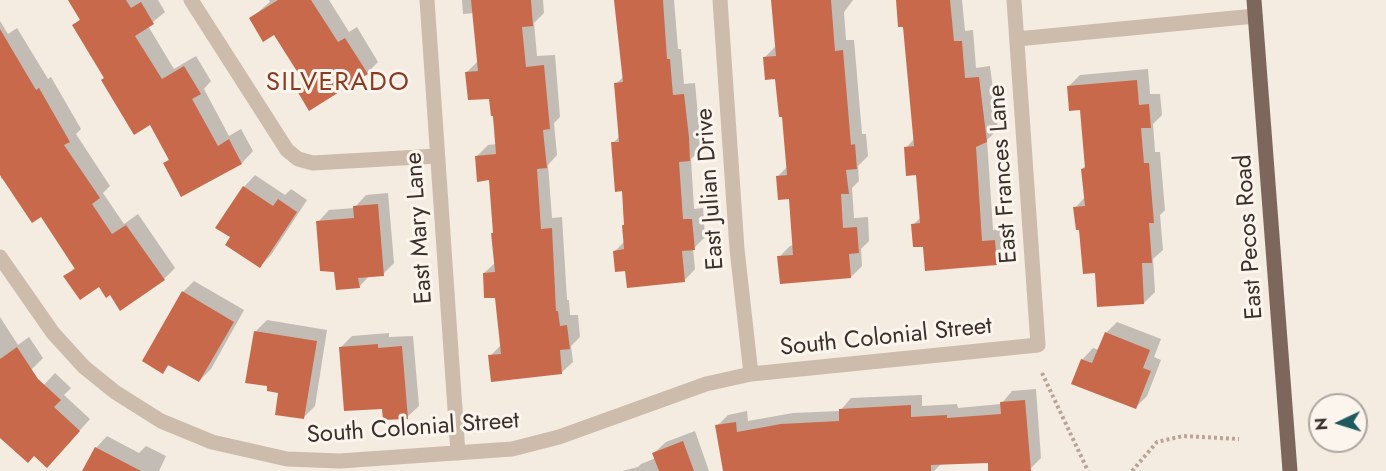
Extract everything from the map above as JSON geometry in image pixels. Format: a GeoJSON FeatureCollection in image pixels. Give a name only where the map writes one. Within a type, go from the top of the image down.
{"type":"FeatureCollection","features":[{"type":"Feature","properties":{"kind":"main road","name":"East Pecos Road"},"geometry":{"type":"LineString","coordinates":[[1254,0],[1290,471]]}},
{"type":"Feature","properties":{"kind":"street"},"geometry":{"type":"LineString","coordinates":[[191,0],[287,150],[298,159],[314,163],[437,156]]}},
{"type":"Feature","properties":{"kind":"street","name":"East Mary Lane"},"geometry":{"type":"LineString","coordinates":[[427,0],[458,453]]}},
{"type":"Feature","properties":{"kind":"street","name":"East Julian Drive"},"geometry":{"type":"LineString","coordinates":[[720,0],[737,249],[751,374]]}},
{"type":"Feature","properties":{"kind":"street","name":"East Frances Lane"},"geometry":{"type":"LineString","coordinates":[[1014,0],[1038,345]]}},
{"type":"Feature","properties":{"kind":"street"},"geometry":{"type":"LineString","coordinates":[[1017,39],[1256,16]]}},
{"type":"Feature","properties":{"kind":"street","name":"South Colonial Street"},"geometry":{"type":"LineString","coordinates":[[0,257],[52,333],[84,367],[115,392],[161,421],[212,442],[287,459],[340,461],[512,449],[560,437],[706,384],[751,374],[1038,345]]}},
{"type":"Feature","properties":{"kind":"path"},"geometry":{"type":"LineString","coordinates":[[1042,373],[1088,471]]}},
{"type":"Feature","properties":{"kind":"path"},"geometry":{"type":"LineString","coordinates":[[1132,471],[1157,442],[1183,436],[1239,439]]}},
{"type":"Feature","properties":{"kind":"building"},"geometry":{"type":"Polygon","coordinates":[[[68,0],[126,0],[131,8],[141,2],[154,24],[135,36],[162,79],[184,66],[201,94],[192,99],[218,146],[229,139],[242,164],[181,197],[163,163],[169,160],[150,125],[134,135],[101,80],[104,78],[72,25],[80,20],[68,0]]]}},
{"type":"Feature","properties":{"kind":"building"},"geometry":{"type":"Polygon","coordinates":[[[278,0],[311,0],[338,42],[345,38],[368,74],[309,111],[296,89],[305,84],[274,35],[263,42],[249,18],[278,0]]]}},
{"type":"Feature","properties":{"kind":"building"},"geometry":{"type":"Polygon","coordinates":[[[471,0],[531,0],[533,26],[522,27],[526,67],[544,65],[550,129],[543,130],[547,168],[537,169],[541,229],[552,228],[556,311],[558,311],[560,326],[567,325],[570,349],[560,350],[562,374],[491,382],[488,355],[501,354],[495,298],[484,298],[483,273],[495,272],[491,233],[493,233],[489,180],[477,182],[475,156],[496,154],[493,116],[491,116],[489,99],[468,100],[465,72],[478,71],[471,0]]]}},
{"type":"Feature","properties":{"kind":"building"},"geometry":{"type":"Polygon","coordinates":[[[614,0],[663,0],[667,59],[670,59],[673,95],[684,94],[689,137],[690,161],[679,162],[683,219],[692,219],[695,250],[682,251],[685,282],[627,288],[625,271],[615,272],[613,251],[624,249],[622,225],[624,225],[622,191],[615,192],[611,142],[619,142],[614,83],[623,82],[614,0]]]}},
{"type":"Feature","properties":{"kind":"building"},"geometry":{"type":"Polygon","coordinates":[[[771,0],[831,0],[835,51],[843,50],[851,145],[855,144],[857,169],[846,170],[849,194],[841,194],[843,228],[857,227],[859,253],[849,254],[851,278],[780,284],[777,256],[793,255],[789,199],[778,200],[776,176],[787,175],[782,117],[779,117],[775,79],[765,80],[763,57],[776,56],[771,0]]]}},
{"type":"Feature","properties":{"kind":"building"},"geometry":{"type":"Polygon","coordinates":[[[896,0],[950,0],[954,41],[962,41],[965,78],[979,77],[987,142],[976,147],[982,241],[995,240],[997,265],[925,271],[923,247],[913,247],[911,224],[920,223],[916,175],[906,176],[904,147],[914,146],[903,27],[898,27],[896,0]]]}},
{"type":"Feature","properties":{"kind":"building"},"geometry":{"type":"Polygon","coordinates":[[[0,29],[36,90],[39,88],[70,142],[64,145],[100,198],[92,204],[112,234],[126,225],[165,280],[120,311],[110,295],[106,298],[99,287],[80,300],[63,276],[75,269],[41,217],[32,223],[0,175],[0,29]]]}},
{"type":"Feature","properties":{"kind":"building"},"geometry":{"type":"Polygon","coordinates":[[[1137,80],[1139,105],[1149,104],[1151,128],[1141,128],[1144,163],[1149,163],[1154,223],[1149,223],[1152,263],[1142,263],[1144,304],[1097,307],[1095,273],[1083,274],[1079,230],[1076,230],[1073,207],[1085,206],[1081,169],[1085,168],[1080,110],[1069,111],[1067,86],[1137,80]]]}},
{"type":"Feature","properties":{"kind":"building"},"geometry":{"type":"Polygon","coordinates":[[[243,186],[273,206],[278,199],[297,212],[260,268],[225,245],[230,237],[215,228],[243,186]]]}},
{"type":"Feature","properties":{"kind":"building"},"geometry":{"type":"Polygon","coordinates":[[[378,204],[384,276],[358,278],[360,288],[336,290],[334,272],[320,271],[316,221],[354,218],[353,206],[378,204]]]}},
{"type":"Feature","properties":{"kind":"building"},"geometry":{"type":"Polygon","coordinates":[[[182,291],[234,322],[199,382],[168,365],[163,374],[142,361],[182,291]]]}},
{"type":"Feature","properties":{"kind":"building"},"geometry":{"type":"Polygon","coordinates":[[[254,331],[317,341],[304,419],[275,415],[278,393],[267,391],[267,386],[245,383],[254,331]]]}},
{"type":"Feature","properties":{"kind":"building"},"geometry":{"type":"Polygon","coordinates":[[[1105,332],[1150,350],[1143,368],[1151,371],[1136,409],[1071,384],[1081,359],[1092,363],[1105,332]]]}},
{"type":"Feature","properties":{"kind":"building"},"geometry":{"type":"Polygon","coordinates":[[[378,344],[378,348],[402,346],[408,419],[383,420],[382,409],[344,411],[339,347],[378,344]]]}},
{"type":"Feature","properties":{"kind":"building"},"geometry":{"type":"Polygon","coordinates":[[[17,347],[38,379],[61,400],[54,407],[80,431],[47,468],[34,456],[28,463],[0,438],[0,359],[17,347]]]}},
{"type":"Feature","properties":{"kind":"building"},"geometry":{"type":"Polygon","coordinates":[[[1025,400],[1031,471],[988,471],[988,463],[931,465],[931,471],[723,471],[715,425],[736,422],[737,432],[781,424],[839,421],[839,409],[911,405],[911,417],[947,415],[947,418],[1001,414],[1000,402],[1025,400]]]}},
{"type":"Feature","properties":{"kind":"building"},"geometry":{"type":"Polygon","coordinates":[[[683,441],[694,471],[659,471],[652,453],[683,441]]]}},
{"type":"Feature","properties":{"kind":"building"},"geometry":{"type":"Polygon","coordinates":[[[95,447],[141,471],[82,471],[95,447]]]}},
{"type":"Feature","properties":{"kind":"district","name":"SILVERADO"},"geometry":{"type":"Point","coordinates":[338,84]}}]}
